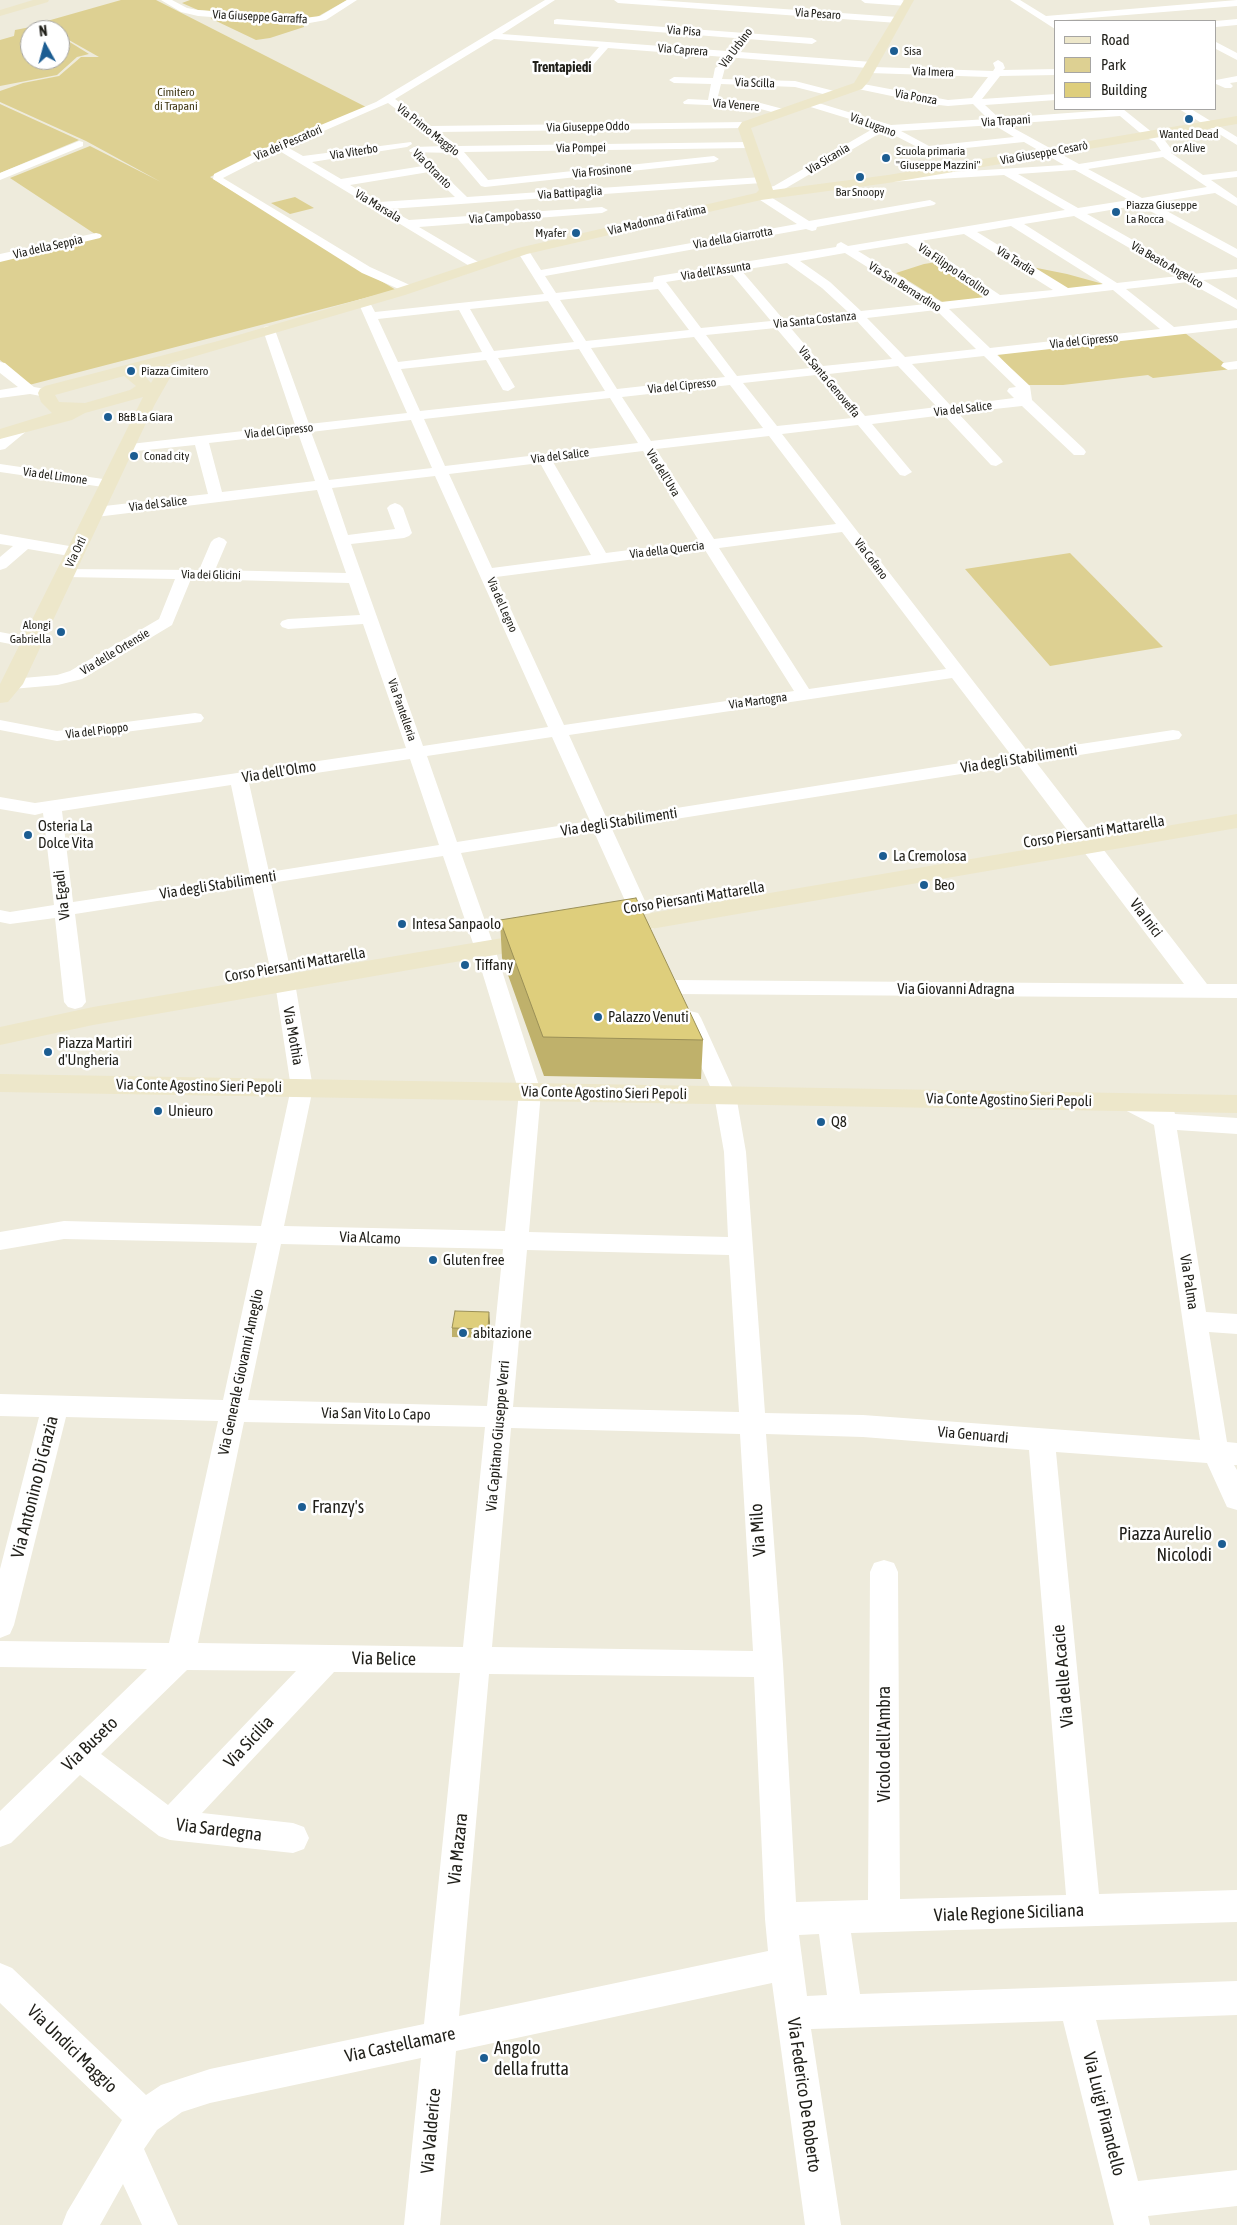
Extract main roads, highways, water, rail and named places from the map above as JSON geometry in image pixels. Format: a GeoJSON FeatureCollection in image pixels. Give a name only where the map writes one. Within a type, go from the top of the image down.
{"type":"FeatureCollection","features":[{"type":"Feature","properties":{"kind":"place","name":"Sisa"},"geometry":{"type":"Point","coordinates":[894,51]}},
{"type":"Feature","properties":{"kind":"place","name":"Wanted Dead or Alive"},"geometry":{"type":"Point","coordinates":[1189,119]}},
{"type":"Feature","properties":{"kind":"place","name":"Scuola primaria \"Giuseppe Mazzini\""},"geometry":{"type":"Point","coordinates":[886,158]}},
{"type":"Feature","properties":{"kind":"place","name":"Bar Snoopy"},"geometry":{"type":"Point","coordinates":[860,177]}},
{"type":"Feature","properties":{"kind":"place","name":"Piazza Giuseppe La Rocca"},"geometry":{"type":"Point","coordinates":[1116,212]}},
{"type":"Feature","properties":{"kind":"place","name":"Myafer"},"geometry":{"type":"Point","coordinates":[576,233]}},
{"type":"Feature","properties":{"kind":"place","name":"Piazza Cimitero"},"geometry":{"type":"Point","coordinates":[131,371]}},
{"type":"Feature","properties":{"kind":"place","name":"B&B La Giara"},"geometry":{"type":"Point","coordinates":[108,417]}},
{"type":"Feature","properties":{"kind":"place","name":"Conad city"},"geometry":{"type":"Point","coordinates":[134,456]}},
{"type":"Feature","properties":{"kind":"place","name":"Alongi Gabriella"},"geometry":{"type":"Point","coordinates":[61,632]}},
{"type":"Feature","properties":{"kind":"place","name":"Osteria La Dolce Vita"},"geometry":{"type":"Point","coordinates":[28,835]}},
{"type":"Feature","properties":{"kind":"place","name":"La Cremolosa"},"geometry":{"type":"Point","coordinates":[883,856]}},
{"type":"Feature","properties":{"kind":"place","name":"Beo"},"geometry":{"type":"Point","coordinates":[924,885]}},
{"type":"Feature","properties":{"kind":"place","name":"Intesa Sanpaolo"},"geometry":{"type":"Point","coordinates":[402,924]}},
{"type":"Feature","properties":{"kind":"place","name":"Tiffany"},"geometry":{"type":"Point","coordinates":[465,965]}},
{"type":"Feature","properties":{"kind":"place","name":"Palazzo Venuti"},"geometry":{"type":"Point","coordinates":[598,1017]}},
{"type":"Feature","properties":{"kind":"place","name":"Piazza Martiri d'Ungheria"},"geometry":{"type":"Point","coordinates":[48,1052]}},
{"type":"Feature","properties":{"kind":"place","name":"Unieuro"},"geometry":{"type":"Point","coordinates":[158,1111]}},
{"type":"Feature","properties":{"kind":"place","name":"Q8"},"geometry":{"type":"Point","coordinates":[821,1122]}},
{"type":"Feature","properties":{"kind":"place","name":"Gluten free"},"geometry":{"type":"Point","coordinates":[433,1260]}},
{"type":"Feature","properties":{"kind":"place","name":"abitazione"},"geometry":{"type":"Point","coordinates":[463,1333]}},
{"type":"Feature","properties":{"kind":"place","name":"Franzy's"},"geometry":{"type":"Point","coordinates":[302,1507]}},
{"type":"Feature","properties":{"kind":"place","name":"Piazza Aurelio Nicolodi"},"geometry":{"type":"Point","coordinates":[1222,1544]}},
{"type":"Feature","properties":{"kind":"place","name":"Angolo della frutta"},"geometry":{"type":"Point","coordinates":[484,2058]}},
{"type":"Feature","properties":{"kind":"district","name":"Trentapiedi"},"geometry":{"type":"Point","coordinates":[562,68]}},
{"type":"Feature","properties":{"kind":"park label","name":"Cimitero di Trapani"},"geometry":{"type":"Point","coordinates":[176,99]}}]}
